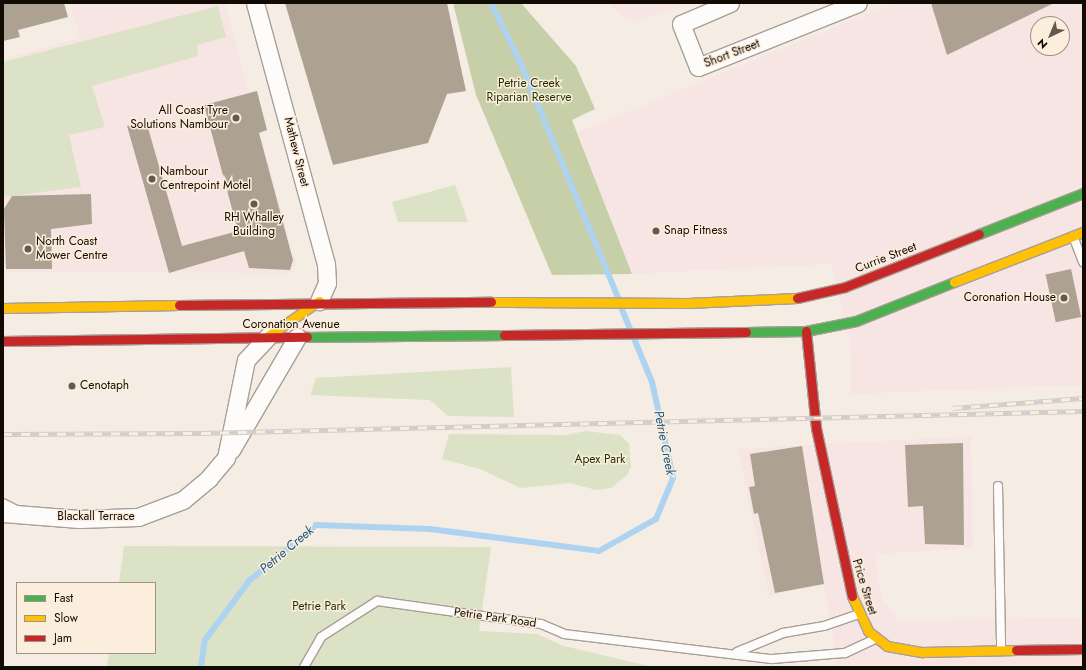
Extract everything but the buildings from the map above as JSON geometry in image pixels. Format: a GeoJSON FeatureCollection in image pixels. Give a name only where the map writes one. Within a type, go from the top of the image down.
{"type":"FeatureCollection","features":[{"type":"Feature","properties":{"kind":"main road","name":"Currie Street"},"geometry":{"type":"LineString","coordinates":[[688,303],[800,298],[845,287],[1083,193]]}},
{"type":"Feature","properties":{"kind":"main road"},"geometry":{"type":"LineString","coordinates":[[806,331],[856,320],[1083,232]]}},
{"type":"Feature","properties":{"kind":"main road","name":"Price Street"},"geometry":{"type":"LineString","coordinates":[[800,298],[806,331],[816,428],[846,577],[857,614],[876,639],[887,646],[915,651],[1083,649]]}},
{"type":"Feature","properties":{"kind":"main road","name":"Coronation Avenue"},"geometry":{"type":"LineString","coordinates":[[3,308],[320,302],[688,303]]}},
{"type":"Feature","properties":{"kind":"main road"},"geometry":{"type":"LineString","coordinates":[[268,336],[320,302]]}},
{"type":"Feature","properties":{"kind":"main road"},"geometry":{"type":"LineString","coordinates":[[297,337],[320,302]]}},
{"type":"Feature","properties":{"kind":"main road","name":"Coronation Avenue"},"geometry":{"type":"LineString","coordinates":[[3,341],[268,336],[715,334],[806,331]]}},
{"type":"Feature","properties":{"kind":"street","name":"Mathew Street"},"geometry":{"type":"LineString","coordinates":[[255,3],[326,264],[327,283],[320,302]]}},
{"type":"Feature","properties":{"kind":"street","name":"Short Street"},"geometry":{"type":"LineString","coordinates":[[730,3],[681,24],[698,67],[858,3]]}},
{"type":"Feature","properties":{"kind":"street"},"geometry":{"type":"LineString","coordinates":[[226,458],[246,360],[268,336]]}},
{"type":"Feature","properties":{"kind":"street","name":"Blackall Terrace"},"geometry":{"type":"LineString","coordinates":[[3,513],[107,519],[156,514],[191,495],[226,458],[252,419],[297,337]]}},
{"type":"Feature","properties":{"kind":"lane"},"geometry":{"type":"LineString","coordinates":[[1073,236],[1083,262]]}},
{"type":"Feature","properties":{"kind":"lane"},"geometry":{"type":"LineString","coordinates":[[998,486],[1001,651]]}},
{"type":"Feature","properties":{"kind":"lane"},"geometry":{"type":"LineString","coordinates":[[3,503],[26,515]]}},
{"type":"Feature","properties":{"kind":"lane","name":"Petrie Park Road"},"geometry":{"type":"LineString","coordinates":[[304,667],[321,637],[377,601],[541,624],[564,634],[737,652],[772,659],[817,658],[858,650],[876,639]]}},
{"type":"Feature","properties":{"kind":"lane","name":"Petrie Park Road"},"geometry":{"type":"LineString","coordinates":[[737,652],[783,633],[824,626],[857,614]]}},
{"type":"Feature","properties":{"kind":"shaded area"},"geometry":{"type":"Polygon","coordinates":[[[70,3],[225,3],[296,264],[289,273],[6,272],[3,256],[3,59],[80,38],[70,3]]]}},
{"type":"Feature","properties":{"kind":"shaded area"},"geometry":{"type":"Polygon","coordinates":[[[608,3],[684,3],[639,21],[624,19],[608,3]]]}},
{"type":"Feature","properties":{"kind":"shaded area"},"geometry":{"type":"Polygon","coordinates":[[[894,3],[1083,3],[1083,385],[851,394],[851,348],[831,264],[632,274],[578,132],[894,3]]]}},
{"type":"Feature","properties":{"kind":"shaded area"},"geometry":{"type":"Polygon","coordinates":[[[971,436],[973,548],[875,554],[882,598],[899,621],[1083,618],[1083,667],[838,667],[824,584],[769,596],[738,449],[971,436]]]}},
{"type":"Feature","properties":{"kind":"green space","name":"Petrie Creek Riparian Reserve"},"geometry":{"type":"Polygon","coordinates":[[[453,3],[521,3],[576,66],[595,109],[572,120],[632,274],[552,275],[476,95],[453,3]]]}},
{"type":"Feature","properties":{"kind":"green space"},"geometry":{"type":"Polygon","coordinates":[[[218,6],[226,37],[197,45],[198,56],[92,86],[105,127],[69,135],[81,187],[3,197],[3,62],[218,6]]]}},
{"type":"Feature","properties":{"kind":"green space"},"geometry":{"type":"Polygon","coordinates":[[[455,185],[468,222],[398,222],[392,202],[455,185]]]}},
{"type":"Feature","properties":{"kind":"green space"},"geometry":{"type":"Polygon","coordinates":[[[511,367],[514,417],[448,416],[430,400],[310,395],[316,378],[511,367]]]}},
{"type":"Feature","properties":{"kind":"green space","name":"Apex Park"},"geometry":{"type":"Polygon","coordinates":[[[586,431],[620,435],[629,444],[631,467],[627,475],[611,488],[596,490],[570,483],[521,488],[480,469],[442,459],[449,434],[565,435],[586,431]]]}},
{"type":"Feature","properties":{"kind":"green space","name":"Petrie Park"},"geometry":{"type":"Polygon","coordinates":[[[124,546],[491,547],[479,631],[537,634],[564,646],[653,667],[107,667],[109,654],[156,654],[156,582],[119,582],[124,546]]]}},
{"type":"Feature","properties":{"kind":"waterway","name":"Petrie Creek"},"geometry":{"type":"LineString","coordinates":[[491,3],[520,62],[618,298]]}},
{"type":"Feature","properties":{"kind":"waterway","name":"Petrie Creek"},"geometry":{"type":"LineString","coordinates":[[201,667],[205,640],[249,581],[316,525],[430,529],[599,551],[656,519],[673,478],[652,382],[621,307]]}},
{"type":"Feature","properties":{"kind":"railway"},"geometry":{"type":"LineString","coordinates":[[953,408],[1083,398]]}},
{"type":"Feature","properties":{"kind":"railway"},"geometry":{"type":"LineString","coordinates":[[3,434],[202,433],[1083,411]]}},
{"type":"Feature","properties":{"kind":"traffic: fast"},"geometry":{"type":"LineString","coordinates":[[979,234],[1083,193]]}},
{"type":"Feature","properties":{"kind":"traffic: fast"},"geometry":{"type":"LineString","coordinates":[[746,332],[806,331],[856,321],[954,282]]}},
{"type":"Feature","properties":{"kind":"traffic: fast"},"geometry":{"type":"LineString","coordinates":[[307,337],[504,335]]}},
{"type":"Feature","properties":{"kind":"traffic: slow"},"geometry":{"type":"LineString","coordinates":[[954,282],[1083,232]]}},
{"type":"Feature","properties":{"kind":"traffic: slow"},"geometry":{"type":"LineString","coordinates":[[491,302],[688,303],[797,298]]}},
{"type":"Feature","properties":{"kind":"traffic: slow"},"geometry":{"type":"LineString","coordinates":[[268,336],[319,301]]}},
{"type":"Feature","properties":{"kind":"traffic: slow"},"geometry":{"type":"LineString","coordinates":[[3,308],[179,305]]}},
{"type":"Feature","properties":{"kind":"traffic: slow"},"geometry":{"type":"LineString","coordinates":[[852,596],[868,631],[887,646],[922,652],[1016,650]]}},
{"type":"Feature","properties":{"kind":"traffic: jam"},"geometry":{"type":"LineString","coordinates":[[797,298],[845,287],[979,234]]}},
{"type":"Feature","properties":{"kind":"traffic: jam"},"geometry":{"type":"LineString","coordinates":[[179,305],[491,302]]}},
{"type":"Feature","properties":{"kind":"traffic: jam"},"geometry":{"type":"LineString","coordinates":[[806,331],[816,428],[852,596]]}},
{"type":"Feature","properties":{"kind":"traffic: jam"},"geometry":{"type":"LineString","coordinates":[[504,335],[746,332]]}},
{"type":"Feature","properties":{"kind":"traffic: jam"},"geometry":{"type":"LineString","coordinates":[[3,341],[307,337]]}},
{"type":"Feature","properties":{"kind":"traffic: jam"},"geometry":{"type":"LineString","coordinates":[[1016,650],[1083,649]]}},
{"type":"Feature","properties":{"kind":"place","name":"All Coast Tyre Solutions Nambour"},"geometry":{"type":"Point","coordinates":[236,118]}},
{"type":"Feature","properties":{"kind":"place","name":"Nambour Centrepoint Motel"},"geometry":{"type":"Point","coordinates":[152,179]}},
{"type":"Feature","properties":{"kind":"place","name":"RH Whalley Building"},"geometry":{"type":"Point","coordinates":[254,204]}},
{"type":"Feature","properties":{"kind":"place","name":"Snap Fitness"},"geometry":{"type":"Point","coordinates":[656,231]}},
{"type":"Feature","properties":{"kind":"place","name":"North Coast Mower Centre"},"geometry":{"type":"Point","coordinates":[28,249]}},
{"type":"Feature","properties":{"kind":"place","name":"Coronation House"},"geometry":{"type":"Point","coordinates":[1064,298]}},
{"type":"Feature","properties":{"kind":"place","name":"Cenotaph"},"geometry":{"type":"Point","coordinates":[72,386]}}]}
